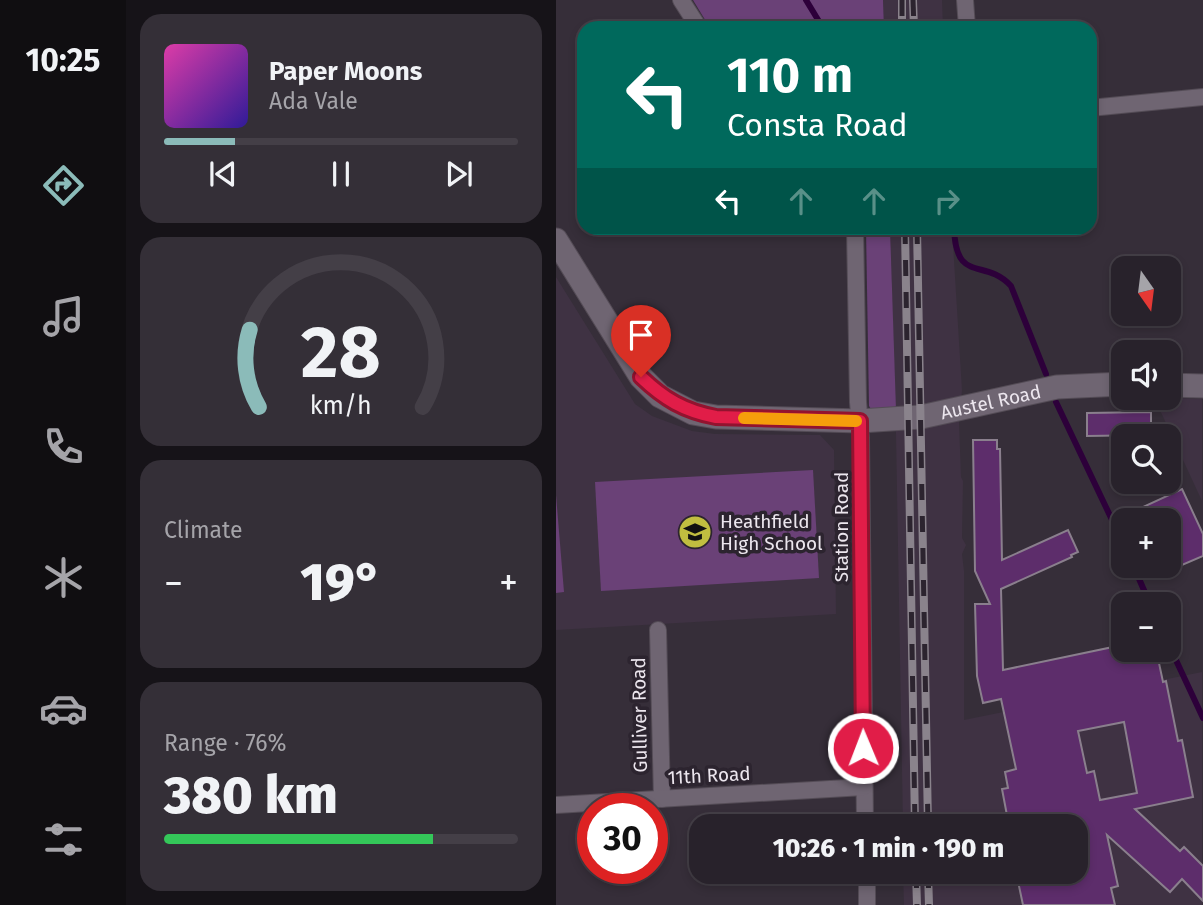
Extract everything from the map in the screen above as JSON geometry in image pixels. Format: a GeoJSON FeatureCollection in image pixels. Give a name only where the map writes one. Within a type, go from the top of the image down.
{"type":"FeatureCollection","features":[{"type":"Feature","properties":{"kind":"street"},"geometry":{"type":"LineString","coordinates":[[681,0],[694,21]]}},
{"type":"Feature","properties":{"kind":"street"},"geometry":{"type":"LineString","coordinates":[[965,0],[966,21]]}},
{"type":"Feature","properties":{"kind":"street"},"geometry":{"type":"LineString","coordinates":[[1097,107],[1202,97]]}},
{"type":"Feature","properties":{"kind":"street","name":"Station Road"},"geometry":{"type":"LineString","coordinates":[[855,235],[865,814]]}},
{"type":"Feature","properties":{"kind":"street","name":"Austel Road"},"geometry":{"type":"LineString","coordinates":[[556,240],[641,377],[660,396],[693,413],[716,417],[860,421],[921,417],[1049,388],[1111,385]]}},
{"type":"Feature","properties":{"kind":"street"},"geometry":{"type":"LineString","coordinates":[[1181,385],[1202,386]]}},
{"type":"Feature","properties":{"kind":"street","name":"Gulliver Road"},"geometry":{"type":"LineString","coordinates":[[658,629],[662,793]]}},
{"type":"Feature","properties":{"kind":"street","name":"11th Road"},"geometry":{"type":"LineString","coordinates":[[668,799],[865,787]]}},
{"type":"Feature","properties":{"kind":"street","name":"11th Road"},"geometry":{"type":"LineString","coordinates":[[556,805],[577,804]]}},
{"type":"Feature","properties":{"kind":"street"},"geometry":{"type":"LineString","coordinates":[[867,884],[868,905]]}},
{"type":"Feature","properties":{"kind":"shaded area"},"geometry":{"type":"Polygon","coordinates":[[[693,0],[883,0],[884,21],[706,21],[693,0]]]}},
{"type":"Feature","properties":{"kind":"shaded area"},"geometry":{"type":"Polygon","coordinates":[[[883,0],[942,0],[943,21],[884,21],[883,0]]]}},
{"type":"Feature","properties":{"kind":"shaded area"},"geometry":{"type":"Polygon","coordinates":[[[866,235],[890,235],[896,410],[871,409],[866,235]]]}},
{"type":"Feature","properties":{"kind":"shaded area"},"geometry":{"type":"Polygon","coordinates":[[[890,235],[952,235],[962,390],[959,422],[963,481],[962,538],[966,545],[962,554],[964,720],[1202,672],[1202,905],[904,905],[903,884],[1088,884],[1088,814],[903,814],[890,235]]]}},
{"type":"Feature","properties":{"kind":"shaded area","name":"Heathfield High School"},"geometry":{"type":"Polygon","coordinates":[[[556,277],[635,404],[652,416],[692,431],[715,434],[820,435],[834,450],[836,614],[556,630],[556,277]]]}},
{"type":"Feature","properties":{"kind":"shaded area"},"geometry":{"type":"Polygon","coordinates":[[[1181,398],[1202,399],[1202,501],[1181,456],[1181,424],[1166,424],[1160,410],[1181,410],[1181,398]]]}},
{"type":"Feature","properties":{"kind":"shaded area"},"geometry":{"type":"Polygon","coordinates":[[[813,470],[819,578],[601,591],[595,482],[813,470]]]}},
{"type":"Feature","properties":{"kind":"shaded area"},"geometry":{"type":"Polygon","coordinates":[[[556,495],[564,592],[556,593],[556,495]]]}},
{"type":"Feature","properties":{"kind":"building"},"geometry":{"type":"Polygon","coordinates":[[[1151,412],[1151,424],[1111,424],[1111,436],[1087,436],[1087,413],[1151,412]]]}},
{"type":"Feature","properties":{"kind":"building"},"geometry":{"type":"Polygon","coordinates":[[[973,440],[997,440],[997,449],[1000,449],[1002,560],[1068,530],[1078,552],[1001,589],[1003,670],[1111,647],[1111,662],[1159,662],[1163,682],[1166,681],[1178,741],[1182,740],[1193,797],[1135,809],[1180,851],[1184,847],[1203,866],[1203,901],[1182,879],[1170,892],[1107,835],[1118,886],[1111,888],[1115,905],[1023,905],[1019,884],[1088,884],[1088,814],[1007,814],[1002,789],[1008,788],[1005,772],[1016,769],[1001,699],[983,703],[977,676],[975,604],[990,604],[975,571],[973,440]],[[1124,722],[1078,731],[1087,773],[1094,771],[1100,800],[1137,793],[1124,722]]]}},
{"type":"Feature","properties":{"kind":"building"},"geometry":{"type":"Polygon","coordinates":[[[1181,489],[1203,534],[1203,556],[1181,565],[1181,508],[1141,508],[1171,494],[1181,494],[1181,489]]]}},
{"type":"Feature","properties":{"kind":"waterway"},"geometry":{"type":"LineString","coordinates":[[806,0],[819,21]]}},
{"type":"Feature","properties":{"kind":"waterway"},"geometry":{"type":"LineString","coordinates":[[955,235],[960,257],[966,264],[991,273],[1011,286],[1046,374]]}},
{"type":"Feature","properties":{"kind":"waterway"},"geometry":{"type":"LineString","coordinates":[[1056,402],[1111,518]]}},
{"type":"Feature","properties":{"kind":"waterway"},"geometry":{"type":"LineString","coordinates":[[1139,578],[1145,592]]}},
{"type":"Feature","properties":{"kind":"waterway"},"geometry":{"type":"LineString","coordinates":[[1177,662],[1203,718]]}},
{"type":"Feature","properties":{"kind":"railway"},"geometry":{"type":"LineString","coordinates":[[902,0],[902,21]]}},
{"type":"Feature","properties":{"kind":"railway"},"geometry":{"type":"LineString","coordinates":[[913,0],[914,21]]}},
{"type":"Feature","properties":{"kind":"railway"},"geometry":{"type":"LineString","coordinates":[[905,235],[915,814]]}},
{"type":"Feature","properties":{"kind":"railway"},"geometry":{"type":"LineString","coordinates":[[917,235],[928,814]]}},
{"type":"Feature","properties":{"kind":"railway"},"geometry":{"type":"LineString","coordinates":[[916,884],[917,905]]}},
{"type":"Feature","properties":{"kind":"railway"},"geometry":{"type":"LineString","coordinates":[[928,884],[929,905]]}},
{"type":"Feature","properties":{"kind":"slow traffic"},"geometry":{"type":"LineString","coordinates":[[744,418],[856,421]]}},
{"type":"Feature","properties":{"kind":"place","name":"Heathfield High School"},"geometry":{"type":"Point","coordinates":[695,532]}},
{"type":"Feature","properties":{"kind":"route"},"geometry":{"type":"LineString","coordinates":[[641,377],[660,396],[693,413],[716,417],[860,421],[863,748]]}}]}
